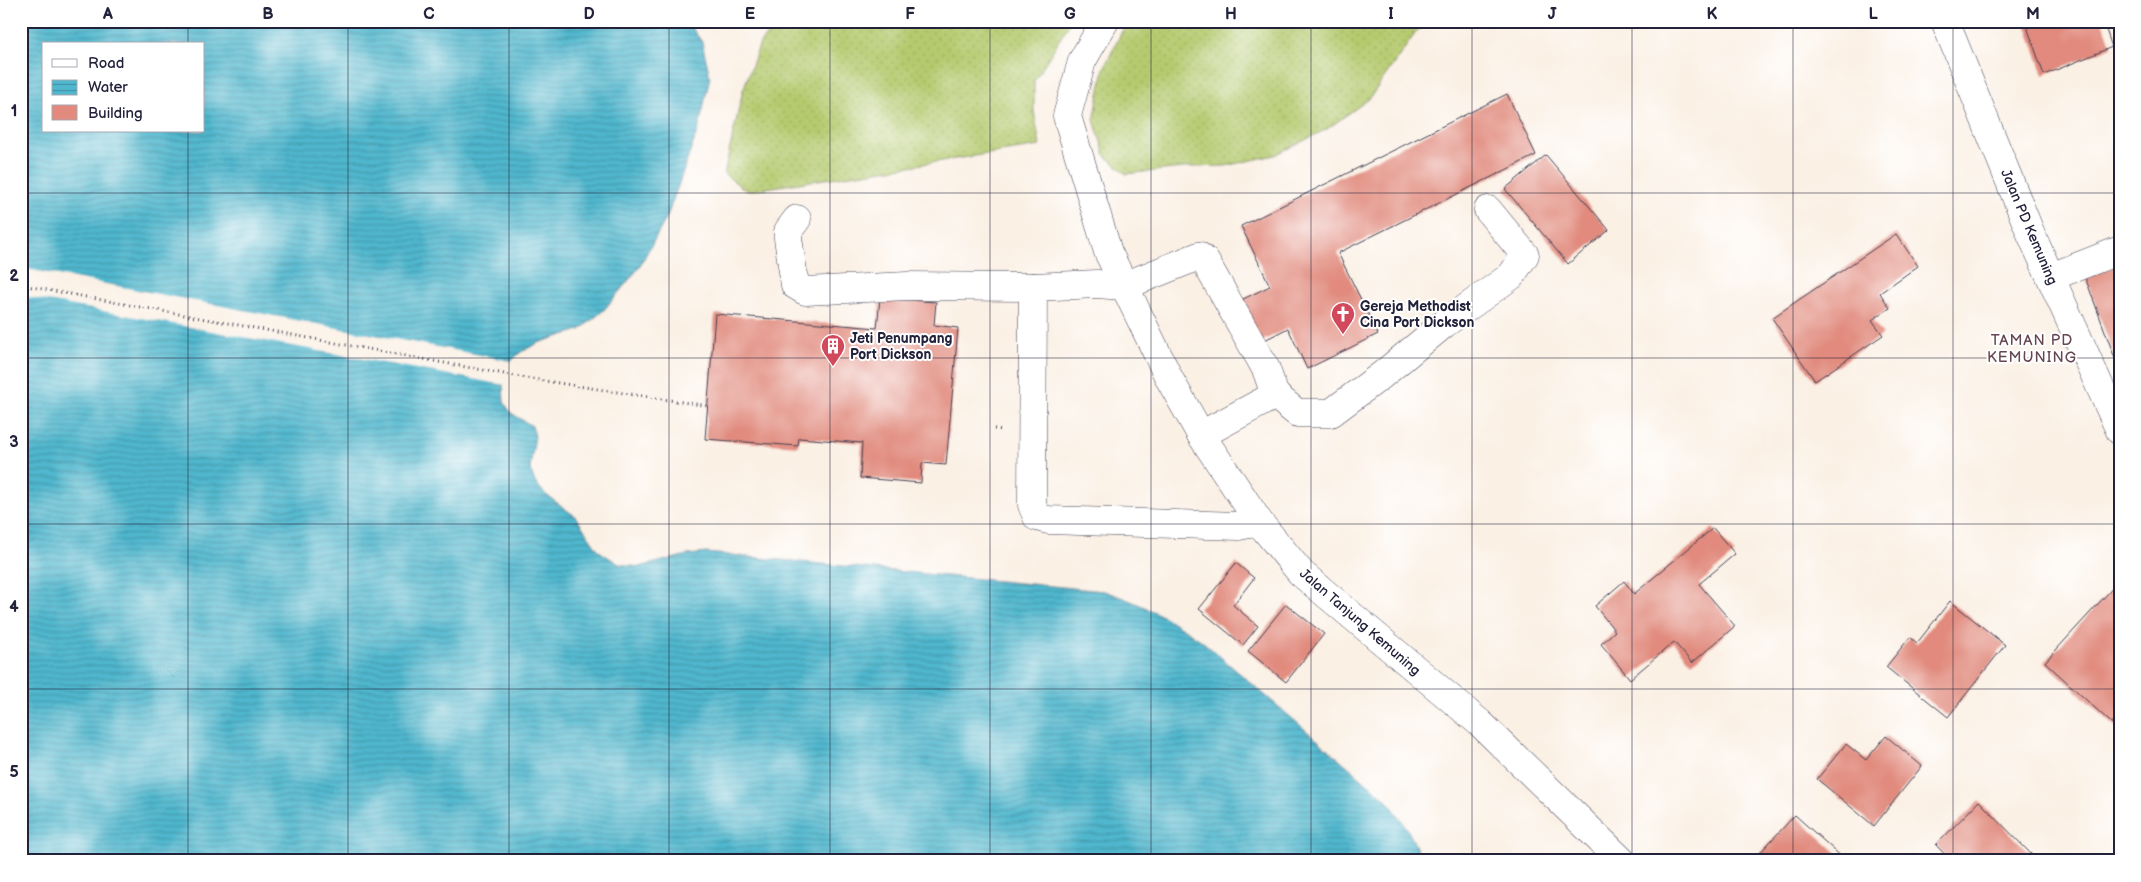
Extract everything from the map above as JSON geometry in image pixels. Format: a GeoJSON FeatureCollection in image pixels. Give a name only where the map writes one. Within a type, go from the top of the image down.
{"type":"FeatureCollection","features":[{"type":"Feature","properties":{"kind":"street","name":"Jalan Tanjung Kemuning"},"geometry":{"type":"LineString","coordinates":[[1105,21],[1082,61],[1067,116],[1108,252],[1170,380],[1201,435],[1259,522],[1301,573],[1481,724],[1622,861]]}},
{"type":"Feature","properties":{"kind":"street","name":"Jalan PD Kemuning"},"geometry":{"type":"LineString","coordinates":[[1945,21],[2031,234],[2120,431]]}},
{"type":"Feature","properties":{"kind":"street"},"geometry":{"type":"LineString","coordinates":[[797,219],[788,231],[788,238],[795,285],[805,291],[907,286],[1033,287],[1097,284],[1124,286],[1198,256],[1205,261],[1266,369],[1275,395],[1297,413],[1331,413],[1382,375],[1444,324],[1510,276],[1525,255],[1488,210]]}},
{"type":"Feature","properties":{"kind":"street"},"geometry":{"type":"LineString","coordinates":[[2051,277],[2120,250]]}},
{"type":"Feature","properties":{"kind":"street"},"geometry":{"type":"LineString","coordinates":[[1033,287],[1032,505],[1037,517],[1048,520],[1239,526],[1259,522]]}},
{"type":"Feature","properties":{"kind":"street"},"geometry":{"type":"LineString","coordinates":[[1201,435],[1275,395]]}},
{"type":"Feature","properties":{"kind":"path"},"geometry":{"type":"LineString","coordinates":[[21,286],[526,378],[708,406]]}},
{"type":"Feature","properties":{"kind":"green space"},"geometry":{"type":"Polygon","coordinates":[[[778,21],[1071,21],[1034,81],[1034,111],[1040,146],[747,191],[724,174],[743,90],[760,43],[778,21]]]}},
{"type":"Feature","properties":{"kind":"green space"},"geometry":{"type":"Polygon","coordinates":[[[1127,21],[1424,21],[1369,99],[1327,129],[1275,155],[1225,166],[1192,167],[1126,174],[1105,155],[1094,120],[1104,68],[1127,21]]]}},
{"type":"Feature","properties":{"kind":"water"},"geometry":{"type":"Polygon","coordinates":[[[21,21],[687,21],[702,42],[710,77],[699,127],[667,217],[638,269],[604,310],[580,330],[538,343],[521,352],[511,361],[503,385],[504,402],[511,413],[532,426],[535,436],[530,468],[535,482],[545,494],[575,516],[599,551],[619,564],[639,567],[687,555],[707,553],[1104,591],[1143,606],[1167,618],[1202,641],[1386,799],[1406,828],[1415,844],[1421,861],[21,861],[21,21]]]}},
{"type":"Feature","properties":{"kind":"pier"},"geometry":{"type":"Polygon","coordinates":[[[21,268],[514,361],[505,385],[21,296],[21,268]]]}},
{"type":"Feature","properties":{"kind":"building"},"geometry":{"type":"Polygon","coordinates":[[[2025,21],[2103,21],[2112,47],[2044,75],[2025,21]]]}},
{"type":"Feature","properties":{"kind":"building"},"geometry":{"type":"Polygon","coordinates":[[[1507,94],[1536,155],[1338,253],[1378,334],[1307,369],[1288,328],[1259,343],[1239,301],[1270,286],[1241,226],[1507,94]]]}},
{"type":"Feature","properties":{"kind":"building"},"geometry":{"type":"Polygon","coordinates":[[[1546,155],[1609,230],[1568,264],[1505,189],[1546,155]]]}},
{"type":"Feature","properties":{"kind":"building"},"geometry":{"type":"Polygon","coordinates":[[[1896,234],[1918,266],[1880,293],[1890,308],[1872,320],[1883,335],[1815,381],[1772,318],[1896,234]]]}},
{"type":"Feature","properties":{"kind":"building"},"geometry":{"type":"Polygon","coordinates":[[[2120,264],[2120,372],[2085,277],[2120,264]]]}},
{"type":"Feature","properties":{"kind":"building","name":"Jeti Penumpang Port Dickson"},"geometry":{"type":"Polygon","coordinates":[[[880,298],[936,302],[934,325],[958,328],[946,465],[922,463],[921,483],[860,478],[862,443],[799,438],[798,446],[705,439],[715,314],[877,328],[880,298]]]}},
{"type":"Feature","properties":{"kind":"building"},"geometry":{"type":"Polygon","coordinates":[[[1713,528],[1735,554],[1699,584],[1735,626],[1692,663],[1674,642],[1630,679],[1601,644],[1615,631],[1595,606],[1624,581],[1634,594],[1713,528]]]}},
{"type":"Feature","properties":{"kind":"building"},"geometry":{"type":"Polygon","coordinates":[[[1236,563],[1254,578],[1233,605],[1258,626],[1243,645],[1199,609],[1236,563]]]}},
{"type":"Feature","properties":{"kind":"building"},"geometry":{"type":"Polygon","coordinates":[[[2120,580],[2120,731],[2045,662],[2120,580]]]}},
{"type":"Feature","properties":{"kind":"building"},"geometry":{"type":"Polygon","coordinates":[[[1950,601],[2005,645],[1948,717],[1886,667],[1910,637],[1917,643],[1950,601]]]}},
{"type":"Feature","properties":{"kind":"building"},"geometry":{"type":"Polygon","coordinates":[[[1286,604],[1324,634],[1286,682],[1248,651],[1286,604]]]}},
{"type":"Feature","properties":{"kind":"building"},"geometry":{"type":"Polygon","coordinates":[[[1886,736],[1922,766],[1874,826],[1817,779],[1846,744],[1866,760],[1886,736]]]}},
{"type":"Feature","properties":{"kind":"building"},"geometry":{"type":"Polygon","coordinates":[[[1979,801],[2038,861],[1951,861],[1936,845],[1979,801]]]}},
{"type":"Feature","properties":{"kind":"building"},"geometry":{"type":"Polygon","coordinates":[[[1795,815],[1844,859],[1842,861],[1761,861],[1756,857],[1795,815]]]}},
{"type":"Feature","properties":{"kind":"place","name":"Gereja Methodist Cina Port Dickson"},"geometry":{"type":"Point","coordinates":[1343,335]}},
{"type":"Feature","properties":{"kind":"place","name":"Jeti Penumpang Port Dickson"},"geometry":{"type":"Point","coordinates":[833,367]}},
{"type":"Feature","properties":{"kind":"district","name":"TAMAN PD KEMUNING"},"geometry":{"type":"Point","coordinates":[2032,348]}}]}
